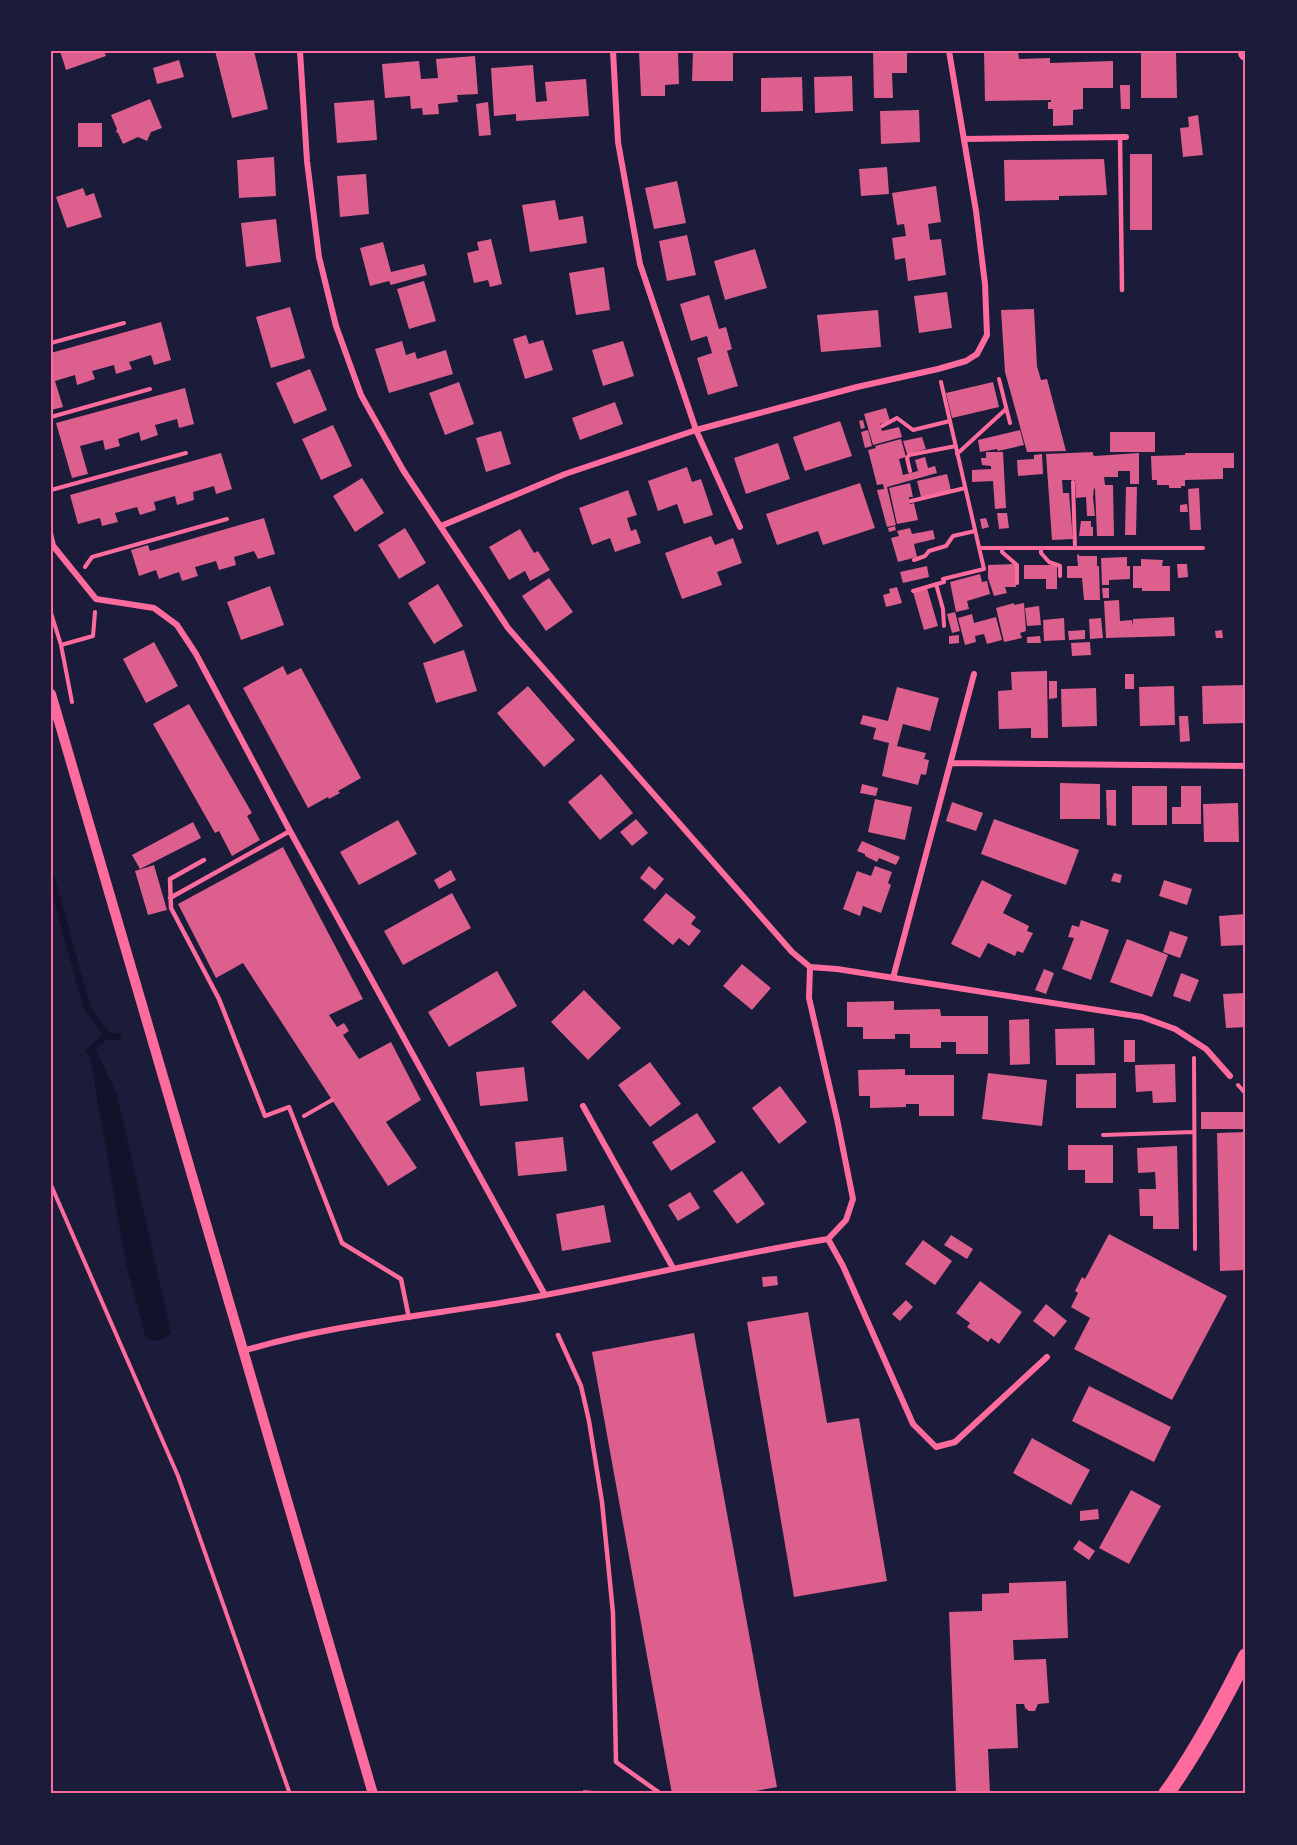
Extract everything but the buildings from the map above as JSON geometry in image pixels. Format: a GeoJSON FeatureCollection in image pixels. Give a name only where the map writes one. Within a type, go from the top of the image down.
{"type":"FeatureCollection","features":[{"type":"Feature","properties":{"kind":"highway"},"geometry":{"type":"LineString","coordinates":[[1166,1794],[1186,1766],[1246,1656]]}},
{"type":"Feature","properties":{"kind":"highway"},"geometry":{"type":"LineString","coordinates":[[1174,1794],[1186,1766]]}},
{"type":"Feature","properties":{"kind":"street"},"geometry":{"type":"LineString","coordinates":[[300,51],[307,161],[319,257],[336,326],[361,395],[403,470],[508,628],[792,952],[810,967],[837,969],[1142,1017],[1175,1029],[1206,1049],[1230,1076]]}},
{"type":"Feature","properties":{"kind":"street"},"geometry":{"type":"LineString","coordinates":[[613,51],[618,142],[640,264],[696,430],[741,527]]}},
{"type":"Feature","properties":{"kind":"street"},"geometry":{"type":"LineString","coordinates":[[441,526],[565,474],[696,430],[857,387],[938,369],[966,361],[977,354],[987,335],[985,284],[949,51]]}},
{"type":"Feature","properties":{"kind":"street"},"geometry":{"type":"LineString","coordinates":[[964,139],[1123,137]]}},
{"type":"Feature","properties":{"kind":"street"},"geometry":{"type":"LineString","coordinates":[[54,547],[96,599],[154,608],[177,625],[196,654],[290,831],[545,1295]]}},
{"type":"Feature","properties":{"kind":"street"},"geometry":{"type":"LineString","coordinates":[[893,978],[974,674]]}},
{"type":"Feature","properties":{"kind":"street"},"geometry":{"type":"LineString","coordinates":[[51,694],[373,1794]]}},
{"type":"Feature","properties":{"kind":"street"},"geometry":{"type":"LineString","coordinates":[[951,763],[1246,766]]}},
{"type":"Feature","properties":{"kind":"street"},"geometry":{"type":"LineString","coordinates":[[243,1351],[316,1333],[545,1295],[828,1239],[846,1220],[853,1199],[809,998],[810,967]]}},
{"type":"Feature","properties":{"kind":"street"},"geometry":{"type":"LineString","coordinates":[[583,1106],[673,1268]]}},
{"type":"Feature","properties":{"kind":"street"},"geometry":{"type":"LineString","coordinates":[[828,1239],[843,1266],[913,1424],[936,1447],[955,1442],[1047,1357]]}},
{"type":"Feature","properties":{"kind":"lane"},"geometry":{"type":"LineString","coordinates":[[1122,290],[1123,137]]}},
{"type":"Feature","properties":{"kind":"lane"},"geometry":{"type":"LineString","coordinates":[[51,534],[54,547]]}},
{"type":"Feature","properties":{"kind":"lane"},"geometry":{"type":"LineString","coordinates":[[171,898],[290,831]]}},
{"type":"Feature","properties":{"kind":"lane"},"geometry":{"type":"LineString","coordinates":[[204,860],[170,879],[171,908],[219,999],[265,1116],[289,1107],[342,1243],[401,1279],[409,1318]]}},
{"type":"Feature","properties":{"kind":"lane"},"geometry":{"type":"LineString","coordinates":[[558,1335],[581,1386],[602,1502],[613,1613],[616,1762],[660,1794]]}},
{"type":"Feature","properties":{"kind":"path"},"geometry":{"type":"LineString","coordinates":[[51,343],[124,324]]}},
{"type":"Feature","properties":{"kind":"path"},"geometry":{"type":"LineString","coordinates":[[914,591],[944,582],[943,579],[984,569],[938,369]]}},
{"type":"Feature","properties":{"kind":"path"},"geometry":{"type":"LineString","coordinates":[[999,379],[1010,423]]}},
{"type":"Feature","properties":{"kind":"path"},"geometry":{"type":"LineString","coordinates":[[51,417],[150,389]]}},
{"type":"Feature","properties":{"kind":"path"},"geometry":{"type":"LineString","coordinates":[[957,454],[1006,409]]}},
{"type":"Feature","properties":{"kind":"path"},"geometry":{"type":"LineString","coordinates":[[882,426],[897,418],[913,430],[950,422]]}},
{"type":"Feature","properties":{"kind":"path"},"geometry":{"type":"LineString","coordinates":[[910,471],[907,458],[909,455],[956,446]]}},
{"type":"Feature","properties":{"kind":"path"},"geometry":{"type":"LineString","coordinates":[[51,490],[186,453]]}},
{"type":"Feature","properties":{"kind":"path"},"geometry":{"type":"LineString","coordinates":[[1074,482],[1076,548]]}},
{"type":"Feature","properties":{"kind":"path"},"geometry":{"type":"LineString","coordinates":[[911,501],[965,488]]}},
{"type":"Feature","properties":{"kind":"path"},"geometry":{"type":"LineString","coordinates":[[78,576],[93,557],[227,519]]}},
{"type":"Feature","properties":{"kind":"path"},"geometry":{"type":"LineString","coordinates":[[914,560],[925,556],[929,551],[946,546],[953,536],[975,531]]}},
{"type":"Feature","properties":{"kind":"path"},"geometry":{"type":"LineString","coordinates":[[979,548],[1203,548]]}},
{"type":"Feature","properties":{"kind":"path"},"geometry":{"type":"LineString","coordinates":[[1002,548],[1002,552],[1017,565],[1017,583]]}},
{"type":"Feature","properties":{"kind":"path"},"geometry":{"type":"LineString","coordinates":[[1041,548],[1041,553],[1049,562],[1060,566],[1060,576]]}},
{"type":"Feature","properties":{"kind":"path"},"geometry":{"type":"LineString","coordinates":[[936,584],[943,609],[944,626]]}},
{"type":"Feature","properties":{"kind":"path"},"geometry":{"type":"LineString","coordinates":[[61,645],[93,636],[96,599]]}},
{"type":"Feature","properties":{"kind":"path"},"geometry":{"type":"LineString","coordinates":[[1193,1041],[1195,1249]]}},
{"type":"Feature","properties":{"kind":"path"},"geometry":{"type":"LineString","coordinates":[[296,1121],[332,1100]]}},
{"type":"Feature","properties":{"kind":"path"},"geometry":{"type":"LineString","coordinates":[[1103,1135],[1194,1132]]}},
{"type":"Feature","properties":{"kind":"path"},"geometry":{"type":"LineString","coordinates":[[51,1185],[178,1476],[290,1794]]}},
{"type":"Feature","properties":{"kind":"shaded area"},"geometry":{"type":"Polygon","coordinates":[[[96,1050],[117,1094],[171,1333],[159,1341],[146,1339],[126,1264],[89,1051],[96,1050]]]}},
{"type":"Feature","properties":{"kind":"waterway"},"geometry":{"type":"LineString","coordinates":[[51,877],[87,1008],[107,1035],[118,1037]]}},
{"type":"Feature","properties":{"kind":"waterway"},"geometry":{"type":"LineString","coordinates":[[89,1051],[107,1035]]}}]}
